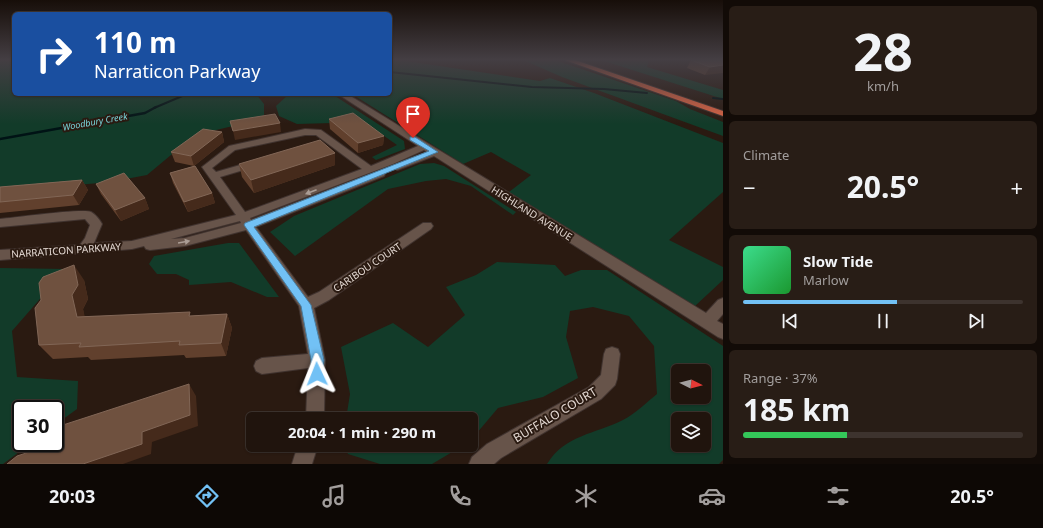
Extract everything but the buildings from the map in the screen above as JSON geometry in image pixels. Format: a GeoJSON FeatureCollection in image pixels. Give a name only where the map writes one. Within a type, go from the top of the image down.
{"type":"FeatureCollection","features":[{"type":"Feature","properties":{"kind":"highway"},"geometry":{"type":"LineString","coordinates":[[627,81],[723,114]]}},
{"type":"Feature","properties":{"kind":"highway"},"geometry":{"type":"LineString","coordinates":[[643,81],[723,108]]}},
{"type":"Feature","properties":{"kind":"street","name":"HIGHLAND AVENUE"},"geometry":{"type":"LineString","coordinates":[[345,96],[723,332]]}},
{"type":"Feature","properties":{"kind":"street"},"geometry":{"type":"LineString","coordinates":[[315,412],[317,360],[306,305],[207,166],[232,148],[305,132],[318,132],[324,141],[369,169]]}},
{"type":"Feature","properties":{"kind":"street","name":"NARRATICON PARKWAY"},"geometry":{"type":"LineString","coordinates":[[246,221],[425,146]]}},
{"type":"Feature","properties":{"kind":"street","name":"NARRATICON PARKWAY"},"geometry":{"type":"LineString","coordinates":[[0,255],[132,245],[144,247],[185,242],[435,152]]}},
{"type":"Feature","properties":{"kind":"street"},"geometry":{"type":"LineString","coordinates":[[214,176],[260,162]]}},
{"type":"Feature","properties":{"kind":"street"},"geometry":{"type":"LineString","coordinates":[[0,223],[88,214],[96,224],[91,239],[84,248]]}},
{"type":"Feature","properties":{"kind":"street","name":"CARIBOU COURT"},"geometry":{"type":"LineString","coordinates":[[306,305],[324,296],[426,226]]}},
{"type":"Feature","properties":{"kind":"street"},"geometry":{"type":"LineString","coordinates":[[708,322],[723,304]]}},
{"type":"Feature","properties":{"kind":"street","name":"BUFFALO COURT"},"geometry":{"type":"LineString","coordinates":[[479,464],[494,451],[595,393],[609,379],[612,354]]}},
{"type":"Feature","properties":{"kind":"street"},"geometry":{"type":"LineString","coordinates":[[262,366],[317,360]]}},
{"type":"Feature","properties":{"kind":"street"},"geometry":{"type":"LineString","coordinates":[[302,464],[306,452]]}},
{"type":"Feature","properties":{"kind":"green space"},"geometry":{"type":"Polygon","coordinates":[[[0,81],[12,81],[12,96],[258,96],[264,104],[264,115],[250,122],[195,135],[147,175],[110,182],[0,192],[0,81]]]}},
{"type":"Feature","properties":{"kind":"green space"},"geometry":{"type":"Polygon","coordinates":[[[392,81],[558,81],[594,93],[723,143],[723,192],[669,240],[723,267],[723,280],[695,306],[509,192],[531,175],[491,152],[463,164],[355,96],[392,96],[392,81]]]}},
{"type":"Feature","properties":{"kind":"green space"},"geometry":{"type":"Polygon","coordinates":[[[572,81],[616,81],[676,101],[690,109],[723,122],[723,136],[572,81]]]}},
{"type":"Feature","properties":{"kind":"green space"},"geometry":{"type":"Polygon","coordinates":[[[666,81],[692,81],[723,90],[723,99],[666,81]]]}},
{"type":"Feature","properties":{"kind":"green space"},"geometry":{"type":"Polygon","coordinates":[[[287,96],[335,96],[404,141],[405,149],[376,160],[372,157],[397,145],[357,117],[333,123],[297,124],[279,116],[276,106],[287,96]]]}},
{"type":"Feature","properties":{"kind":"green space"},"geometry":{"type":"Polygon","coordinates":[[[434,163],[444,166],[516,212],[513,215],[471,186],[446,179],[426,181],[388,189],[295,256],[270,232],[294,216],[420,164],[434,163]]]}},
{"type":"Feature","properties":{"kind":"green space"},"geometry":{"type":"Polygon","coordinates":[[[228,243],[239,243],[279,297],[267,297],[231,282],[189,285],[189,280],[176,274],[157,274],[149,264],[154,256],[228,243]]]}},
{"type":"Feature","properties":{"kind":"green space"},"geometry":{"type":"Polygon","coordinates":[[[497,262],[555,265],[565,276],[581,270],[607,270],[723,346],[723,460],[719,464],[547,464],[554,454],[572,441],[623,420],[657,394],[654,346],[629,316],[593,307],[570,311],[566,337],[578,378],[543,397],[498,408],[478,432],[478,412],[347,412],[350,394],[341,347],[393,323],[428,347],[465,315],[446,287],[476,275],[497,262]]]}},
{"type":"Feature","properties":{"kind":"green space"},"geometry":{"type":"Polygon","coordinates":[[[0,268],[66,269],[12,331],[17,377],[78,381],[77,409],[64,418],[64,400],[12,400],[12,452],[19,452],[3,464],[0,464],[0,268]]]}},
{"type":"Feature","properties":{"kind":"green space"},"geometry":{"type":"Polygon","coordinates":[[[347,452],[452,452],[432,464],[380,464],[348,454],[347,452]]]}},
{"type":"Feature","properties":{"kind":"waterway","name":"Woodbury Creek"},"geometry":{"type":"LineString","coordinates":[[472,81],[532,87],[604,89],[647,93]]}},
{"type":"Feature","properties":{"kind":"waterway","name":"Woodbury Creek"},"geometry":{"type":"LineString","coordinates":[[155,108],[182,96]]}},
{"type":"Feature","properties":{"kind":"waterway","name":"Woodbury Creek"},"geometry":{"type":"LineString","coordinates":[[713,98],[723,99]]}},
{"type":"Feature","properties":{"kind":"waterway","name":"Woodbury Creek"},"geometry":{"type":"LineString","coordinates":[[0,139],[145,113],[155,108]]}},
{"type":"Feature","properties":{"kind":"route"},"geometry":{"type":"LineString","coordinates":[[317,374],[317,360],[306,305],[248,225],[435,152],[413,138]]}}]}
